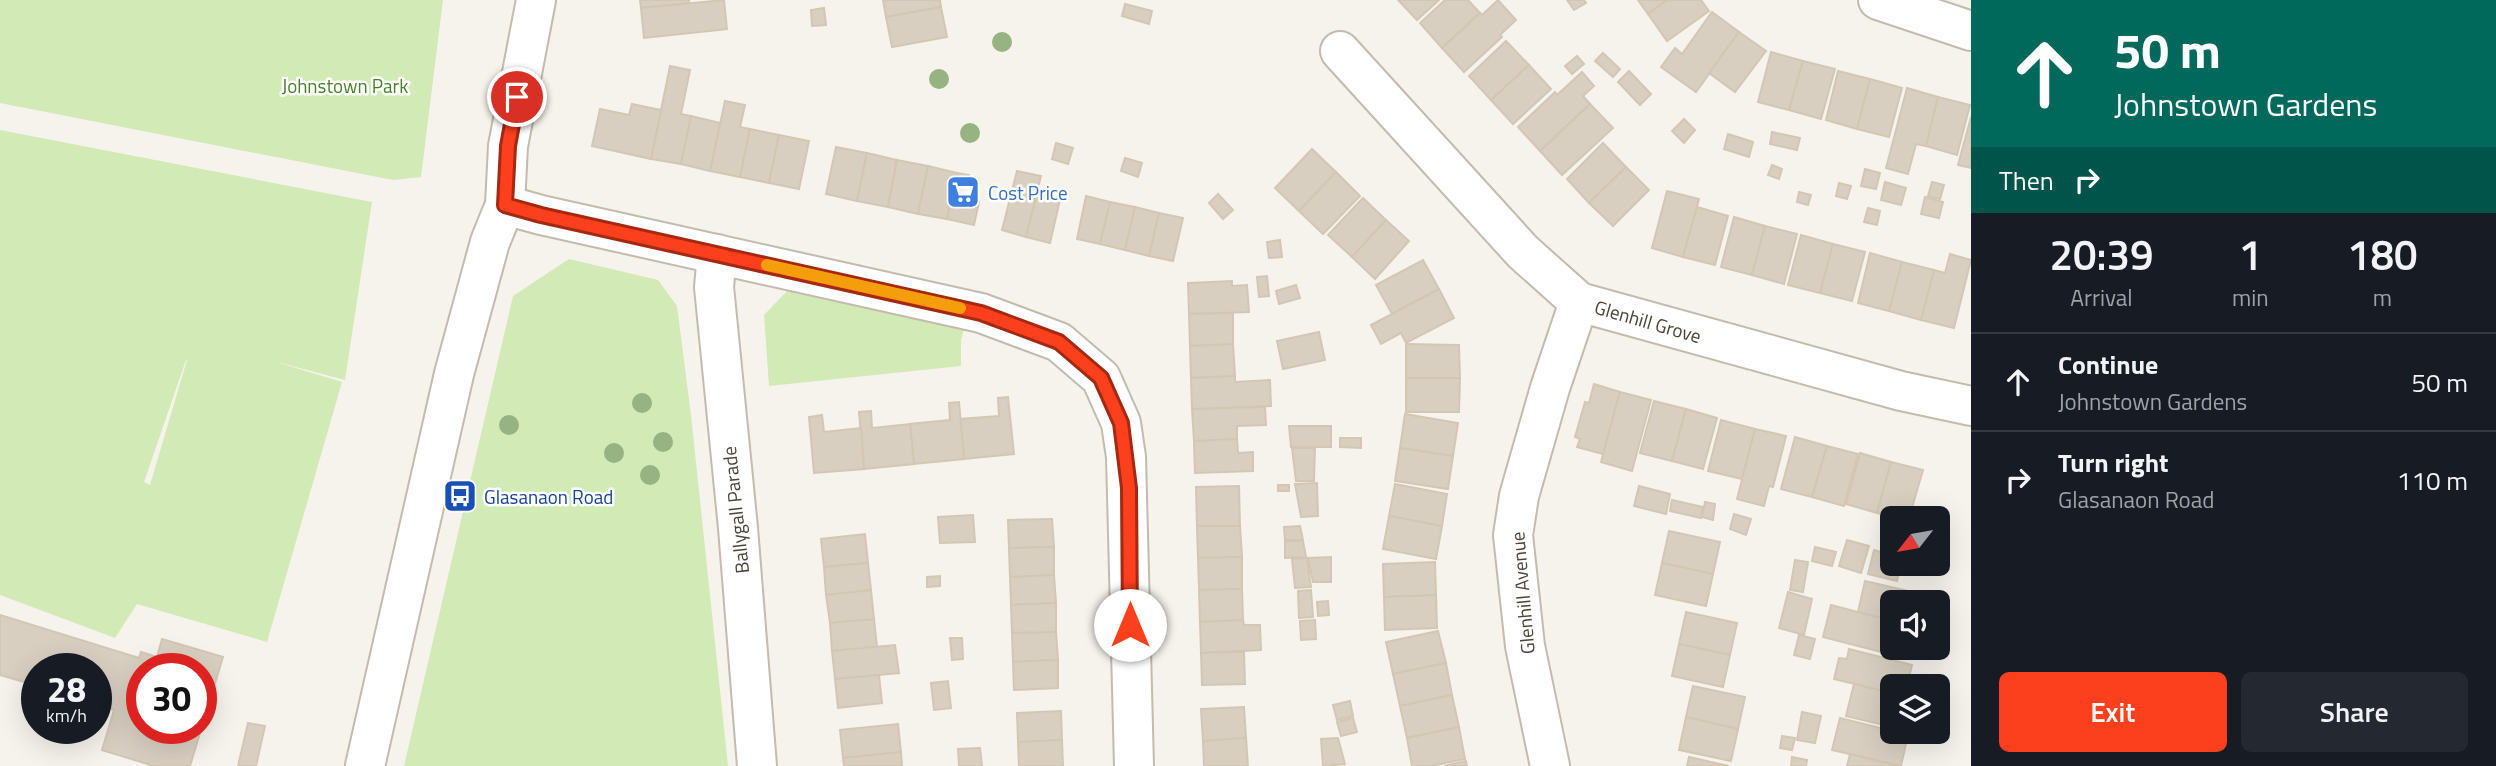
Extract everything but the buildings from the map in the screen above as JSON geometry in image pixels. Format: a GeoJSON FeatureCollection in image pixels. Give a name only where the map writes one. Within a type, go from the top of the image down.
{"type":"FeatureCollection","features":[{"type":"Feature","properties":{"kind":"street"},"geometry":{"type":"LineString","coordinates":[[365,766],[454,374],[489,242],[505,205],[508,146],[536,0]]}},
{"type":"Feature","properties":{"kind":"street"},"geometry":{"type":"LineString","coordinates":[[1878,0],[1971,31]]}},
{"type":"Feature","properties":{"kind":"street","name":"Glenhill Grove"},"geometry":{"type":"LineString","coordinates":[[1340,51],[1523,252],[1579,302],[1901,391],[1971,406]]}},
{"type":"Feature","properties":{"kind":"street"},"geometry":{"type":"LineString","coordinates":[[505,205],[981,313],[1059,342],[1101,378],[1121,423],[1126,457],[1134,766]]}},
{"type":"Feature","properties":{"kind":"street","name":"Ballygall Parade"},"geometry":{"type":"LineString","coordinates":[[717,254],[713,287],[738,528],[757,766]]}},
{"type":"Feature","properties":{"kind":"street","name":"Glenhill Avenue"},"geometry":{"type":"LineString","coordinates":[[1550,766],[1543,744],[1525,646],[1513,535],[1519,496],[1550,388],[1579,302]]}},
{"type":"Feature","properties":{"kind":"green space","name":"Johnstown Park"},"geometry":{"type":"Polygon","coordinates":[[[0,0],[443,0],[421,177],[393,180],[0,103],[0,0]]]}},
{"type":"Feature","properties":{"kind":"green space"},"geometry":{"type":"Polygon","coordinates":[[[0,130],[372,202],[345,380],[273,361],[342,382],[267,642],[137,604],[115,638],[0,595],[0,130]],[[187,360],[144,482],[150,485],[187,360]]]}},
{"type":"Feature","properties":{"kind":"green space"},"geometry":{"type":"Polygon","coordinates":[[[569,259],[658,280],[677,306],[728,766],[404,766],[513,296],[569,259]]]}},
{"type":"Feature","properties":{"kind":"green space"},"geometry":{"type":"Polygon","coordinates":[[[790,288],[966,322],[961,340],[961,366],[769,386],[764,315],[790,288]]]}},
{"type":"Feature","properties":{"kind":"slow traffic"},"geometry":{"type":"LineString","coordinates":[[767,265],[960,308]]}},
{"type":"Feature","properties":{"kind":"place","name":"Cost Price"},"geometry":{"type":"Point","coordinates":[963,192]}},
{"type":"Feature","properties":{"kind":"place","name":"Glasanaon Road"},"geometry":{"type":"Point","coordinates":[460,496]}},
{"type":"Feature","properties":{"kind":"route"},"geometry":{"type":"LineString","coordinates":[[517,97],[508,146],[505,205],[981,313],[1059,342],[1101,378],[1121,423],[1126,457],[1129,488],[1130,625]]}}]}
